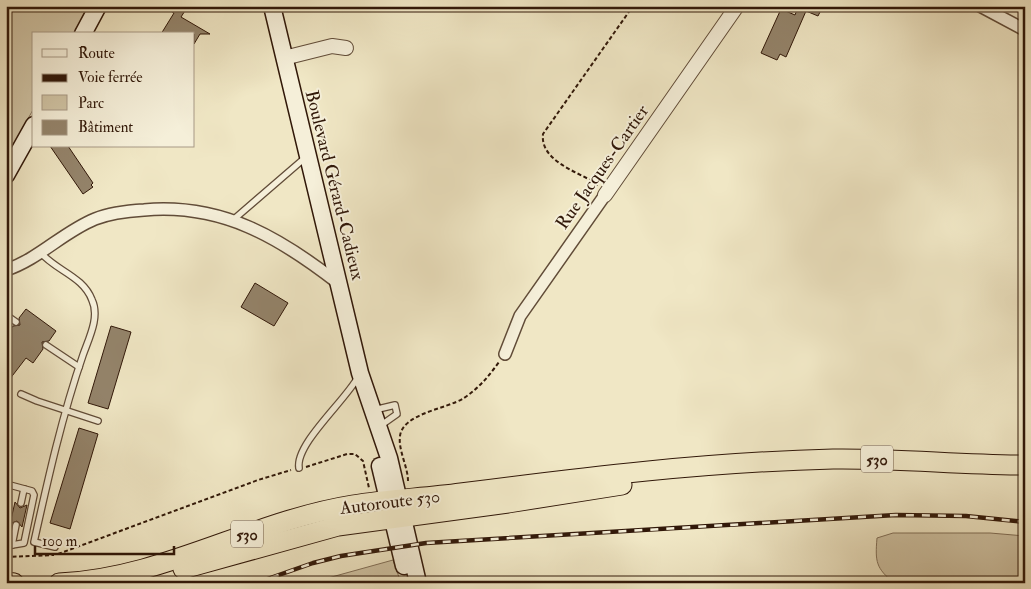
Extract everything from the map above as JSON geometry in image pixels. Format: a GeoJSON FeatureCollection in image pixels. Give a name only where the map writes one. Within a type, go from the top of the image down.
{"type":"FeatureCollection","features":[{"type":"Feature","properties":{"kind":"highway","name":"Autoroute 530"},"geometry":{"type":"LineString","coordinates":[[132,583],[396,509],[610,474],[841,459],[1025,465]]}},
{"type":"Feature","properties":{"kind":"highway","name":"Autoroute 530"},"geometry":{"type":"LineString","coordinates":[[59,583],[115,576],[165,562],[300,516],[342,507],[396,509]]}},
{"type":"Feature","properties":{"kind":"highway"},"geometry":{"type":"LineString","coordinates":[[6,582],[14,583]]}},
{"type":"Feature","properties":{"kind":"main road"},"geometry":{"type":"LineString","coordinates":[[83,32],[98,6]]}},
{"type":"Feature","properties":{"kind":"main road","name":"Boulevard Gérard-Cadieux"},"geometry":{"type":"LineString","coordinates":[[272,6],[360,373],[364,402],[418,583]]}},
{"type":"Feature","properties":{"kind":"main road"},"geometry":{"type":"LineString","coordinates":[[6,175],[32,129]]}},
{"type":"Feature","properties":{"kind":"main road","name":"Boulevard Gérard-Cadieux"},"geometry":{"type":"LineString","coordinates":[[360,373],[377,418],[396,509],[408,583]]}},
{"type":"Feature","properties":{"kind":"street","name":"Rue Jacques-Cartier"},"geometry":{"type":"LineString","coordinates":[[502,358],[520,316],[737,6]]}},
{"type":"Feature","properties":{"kind":"street"},"geometry":{"type":"LineString","coordinates":[[980,6],[1025,30]]}},
{"type":"Feature","properties":{"kind":"street"},"geometry":{"type":"LineString","coordinates":[[284,58],[332,46],[346,48]]}},
{"type":"Feature","properties":{"kind":"street"},"geometry":{"type":"LineString","coordinates":[[6,270],[18,266],[71,230],[96,218],[122,212],[162,208],[203,212],[233,220],[280,242],[338,283]]}},
{"type":"Feature","properties":{"kind":"lane"},"geometry":{"type":"LineString","coordinates":[[233,220],[307,156]]}},
{"type":"Feature","properties":{"kind":"lane"},"geometry":{"type":"LineString","coordinates":[[40,252],[50,264],[84,286],[95,306],[91,331],[65,411],[34,542],[55,546]]}},
{"type":"Feature","properties":{"kind":"lane"},"geometry":{"type":"LineString","coordinates":[[6,315],[16,322]]}},
{"type":"Feature","properties":{"kind":"lane"},"geometry":{"type":"LineString","coordinates":[[46,345],[79,366]]}},
{"type":"Feature","properties":{"kind":"lane"},"geometry":{"type":"LineString","coordinates":[[300,468],[298,460],[304,448],[350,392],[360,373]]}},
{"type":"Feature","properties":{"kind":"lane"},"geometry":{"type":"LineString","coordinates":[[21,394],[98,421]]}},
{"type":"Feature","properties":{"kind":"lane"},"geometry":{"type":"LineString","coordinates":[[6,484],[32,491],[34,497],[24,542],[9,545]]}},
{"type":"Feature","properties":{"kind":"lane"},"geometry":{"type":"LineString","coordinates":[[21,504],[24,489]]}},
{"type":"Feature","properties":{"kind":"lane"},"geometry":{"type":"LineString","coordinates":[[9,545],[16,525]]}},
{"type":"Feature","properties":{"kind":"path"},"geometry":{"type":"LineString","coordinates":[[605,195],[594,182],[561,164],[545,151],[542,143],[543,134],[633,6]]}},
{"type":"Feature","properties":{"kind":"path"},"geometry":{"type":"LineString","coordinates":[[408,480],[400,437],[405,425],[412,419],[447,407],[466,396],[484,382],[502,358]]}},
{"type":"Feature","properties":{"kind":"path"},"geometry":{"type":"LineString","coordinates":[[6,558],[30,558],[68,552],[258,480],[347,454],[355,454],[364,463],[370,492]]}},
{"type":"Feature","properties":{"kind":"green space"},"geometry":{"type":"Polygon","coordinates":[[[6,6],[89,7],[75,32],[32,32],[32,112],[6,158],[6,6]]]}},
{"type":"Feature","properties":{"kind":"green space"},"geometry":{"type":"Polygon","coordinates":[[[893,533],[990,533],[1025,536],[1025,583],[894,583],[880,568],[876,553],[877,538],[893,533]]]}},
{"type":"Feature","properties":{"kind":"green space"},"geometry":{"type":"Polygon","coordinates":[[[393,560],[401,583],[310,583],[393,560]]]}},
{"type":"Feature","properties":{"kind":"building"},"geometry":{"type":"Polygon","coordinates":[[[162,6],[188,6],[181,17],[210,34],[200,34],[195,42],[195,32],[162,32],[174,13],[162,6]]]}},
{"type":"Feature","properties":{"kind":"building"},"geometry":{"type":"Polygon","coordinates":[[[796,6],[823,6],[818,16],[806,11],[786,57],[780,54],[777,60],[761,53],[781,9],[795,15],[798,7],[796,6]]]}},
{"type":"Feature","properties":{"kind":"building"},"geometry":{"type":"Polygon","coordinates":[[[51,148],[69,148],[93,183],[91,185],[93,187],[83,194],[51,148]]]}},
{"type":"Feature","properties":{"kind":"building"},"geometry":{"type":"Polygon","coordinates":[[[255,283],[288,303],[274,326],[241,307],[255,283]]]}},
{"type":"Feature","properties":{"kind":"building"},"geometry":{"type":"Polygon","coordinates":[[[26,309],[56,331],[49,341],[42,342],[43,349],[33,363],[26,358],[6,384],[6,335],[13,326],[20,325],[19,318],[26,309]]]}},
{"type":"Feature","properties":{"kind":"building"},"geometry":{"type":"Polygon","coordinates":[[[111,326],[131,332],[108,409],[88,403],[111,326]]]}},
{"type":"Feature","properties":{"kind":"building"},"geometry":{"type":"Polygon","coordinates":[[[79,428],[98,434],[70,529],[50,523],[79,428]]]}},
{"type":"Feature","properties":{"kind":"building"},"geometry":{"type":"Polygon","coordinates":[[[15,502],[20,508],[27,505],[22,527],[17,521],[10,524],[15,502]]]}},
{"type":"Feature","properties":{"kind":"railway"},"geometry":{"type":"LineString","coordinates":[[256,583],[313,563],[341,556],[426,543],[896,515],[966,516],[1025,522]]}}]}
